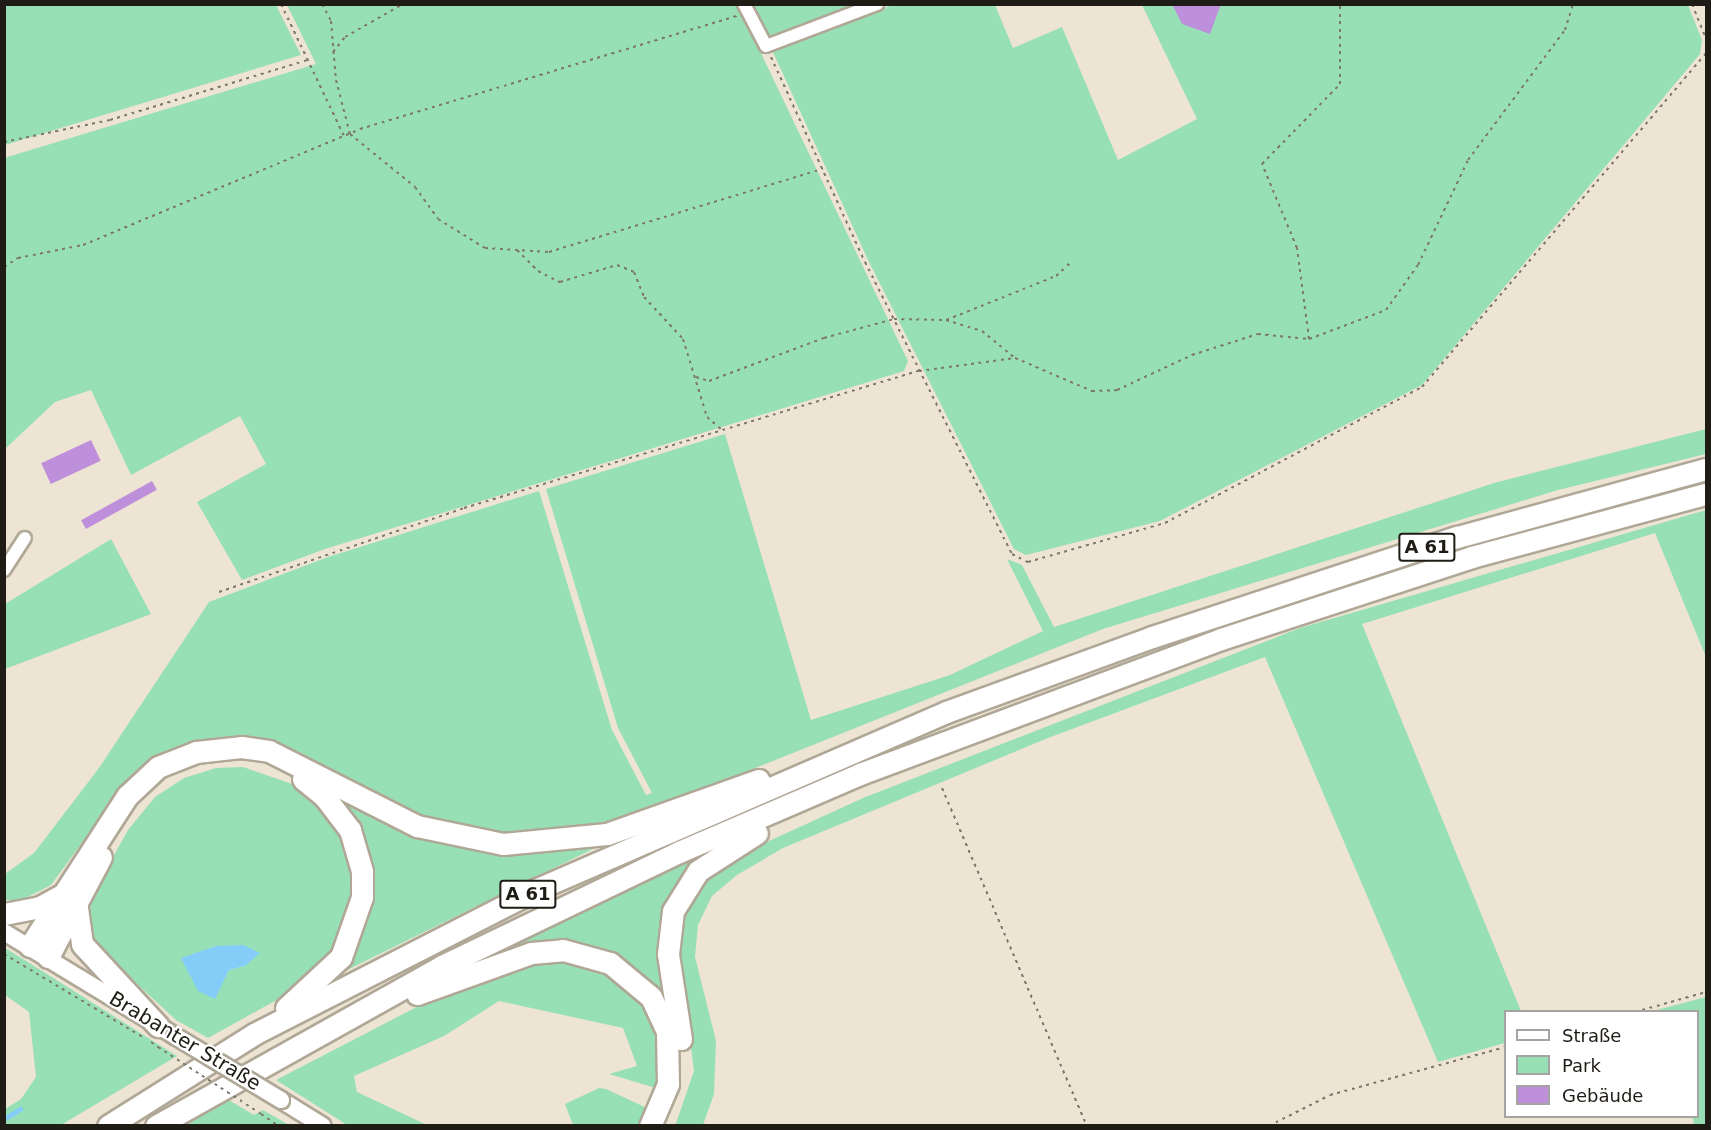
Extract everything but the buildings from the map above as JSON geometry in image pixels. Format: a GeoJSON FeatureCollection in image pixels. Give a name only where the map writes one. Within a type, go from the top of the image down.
{"type":"FeatureCollection","features":[{"type":"Feature","properties":{"kind":"highway","name":"A 61"},"geometry":{"type":"LineString","coordinates":[[108,1125],[254,1034],[536,890],[810,769],[1152,636],[1457,537],[1707,470]]}},
{"type":"Feature","properties":{"kind":"highway","name":"A 61"},"geometry":{"type":"LineString","coordinates":[[156,1125],[348,1015],[558,909],[860,774],[1221,639],[1472,557],[1707,494]]}},
{"type":"Feature","properties":{"kind":"highway"},"geometry":{"type":"LineString","coordinates":[[39,952],[137,785],[170,760],[212,749],[269,751],[417,826],[503,844],[607,834],[741,784],[810,769]]}},
{"type":"Feature","properties":{"kind":"highway"},"geometry":{"type":"LineString","coordinates":[[4,914],[69,901],[127,813],[175,771],[212,760],[242,758],[279,766],[315,787],[342,817],[356,844],[363,886],[357,923],[333,968],[254,1034]]}},
{"type":"Feature","properties":{"kind":"highway"},"geometry":{"type":"LineString","coordinates":[[662,1125],[682,1063],[667,940],[679,896],[715,856],[860,774]]}},
{"type":"Feature","properties":{"kind":"highway"},"geometry":{"type":"LineString","coordinates":[[69,901],[82,944],[167,1031]]}},
{"type":"Feature","properties":{"kind":"highway"},"geometry":{"type":"LineString","coordinates":[[348,1015],[384,1010],[503,959],[563,950],[596,957],[645,989],[668,1032],[668,1084],[650,1125]]}},
{"type":"Feature","properties":{"kind":"main road","name":"Brabanter Straße"},"geometry":{"type":"LineString","coordinates":[[4,932],[322,1125]]}},
{"type":"Feature","properties":{"kind":"street"},"geometry":{"type":"LineString","coordinates":[[746,9],[766,46],[878,4]]}},
{"type":"Feature","properties":{"kind":"street"},"geometry":{"type":"LineString","coordinates":[[4,570],[25,538]]}},
{"type":"Feature","properties":{"kind":"path"},"geometry":{"type":"LineString","coordinates":[[280,4],[344,136]]}},
{"type":"Feature","properties":{"kind":"path"},"geometry":{"type":"LineString","coordinates":[[322,4],[331,21],[333,52],[350,134],[415,187],[448,226],[485,248],[549,252],[823,169]]}},
{"type":"Feature","properties":{"kind":"path"},"geometry":{"type":"LineString","coordinates":[[333,52],[345,37],[403,4]]}},
{"type":"Feature","properties":{"kind":"path"},"geometry":{"type":"LineString","coordinates":[[1309,339],[1297,248],[1263,164],[1340,84],[1340,4]]}},
{"type":"Feature","properties":{"kind":"path"},"geometry":{"type":"LineString","coordinates":[[696,377],[709,381],[824,338],[894,320],[946,320],[982,331],[1015,358],[1092,392],[1117,390],[1192,355],[1258,334],[1309,339],[1386,310],[1418,265],[1468,160],[1537,72],[1565,30],[1574,4]]}},
{"type":"Feature","properties":{"kind":"path"},"geometry":{"type":"LineString","coordinates":[[1692,4],[1707,39]]}},
{"type":"Feature","properties":{"kind":"path"},"geometry":{"type":"LineString","coordinates":[[4,267],[18,258],[83,245],[344,136],[746,9]]}},
{"type":"Feature","properties":{"kind":"path"},"geometry":{"type":"LineString","coordinates":[[766,46],[919,371],[1012,554],[1028,562],[1165,524],[1422,387],[1707,53]]}},
{"type":"Feature","properties":{"kind":"path"},"geometry":{"type":"LineString","coordinates":[[4,142],[110,120],[308,60]]}},
{"type":"Feature","properties":{"kind":"path"},"geometry":{"type":"LineString","coordinates":[[517,250],[538,271],[560,282],[627,266],[644,297],[683,339],[707,417],[722,430]]}},
{"type":"Feature","properties":{"kind":"path"},"geometry":{"type":"LineString","coordinates":[[946,320],[1056,276],[1071,262]]}},
{"type":"Feature","properties":{"kind":"path"},"geometry":{"type":"LineString","coordinates":[[219,592],[464,508],[919,371],[1015,358]]}},
{"type":"Feature","properties":{"kind":"path"},"geometry":{"type":"LineString","coordinates":[[942,788],[1087,1125]]}},
{"type":"Feature","properties":{"kind":"path"},"geometry":{"type":"LineString","coordinates":[[4,954],[158,1047],[279,1125]]}},
{"type":"Feature","properties":{"kind":"path"},"geometry":{"type":"LineString","coordinates":[[1639,1010],[1707,992]]}},
{"type":"Feature","properties":{"kind":"path"},"geometry":{"type":"LineString","coordinates":[[1269,1125],[1330,1095],[1504,1048]]}},
{"type":"Feature","properties":{"kind":"green space"},"geometry":{"type":"Polygon","coordinates":[[[5,4],[276,5],[301,55],[5,145],[5,4]]]}},
{"type":"Feature","properties":{"kind":"green space"},"geometry":{"type":"Polygon","coordinates":[[[287,5],[738,5],[908,361],[904,371],[325,549],[242,580],[197,502],[266,464],[240,416],[131,475],[91,390],[55,402],[5,449],[4,158],[316,64],[287,5]]]}},
{"type":"Feature","properties":{"kind":"green space"},"geometry":{"type":"Polygon","coordinates":[[[750,5],[868,5],[777,39],[765,35],[750,5]]]}},
{"type":"Feature","properties":{"kind":"green space"},"geometry":{"type":"Polygon","coordinates":[[[892,5],[995,5],[1013,48],[1062,27],[1118,160],[1197,119],[1142,5],[1688,5],[1702,40],[1700,54],[1422,385],[1160,521],[1026,555],[1014,549],[869,262],[772,50],[892,5]]]}},
{"type":"Feature","properties":{"kind":"green space"},"geometry":{"type":"Polygon","coordinates":[[[1706,429],[1706,454],[1558,490],[1103,629],[648,811],[599,823],[513,834],[483,831],[431,821],[390,804],[283,744],[218,737],[175,748],[125,784],[51,885],[22,900],[5,900],[5,874],[34,853],[99,768],[209,602],[328,557],[539,491],[612,730],[646,795],[652,793],[618,728],[546,489],[725,434],[811,720],[950,675],[1043,631],[1007,559],[1022,565],[1054,627],[1494,483],[1706,429]]]}},
{"type":"Feature","properties":{"kind":"green space"},"geometry":{"type":"Polygon","coordinates":[[[1706,510],[1706,657],[1655,533],[1362,624],[1521,1010],[1504,1010],[1504,1043],[1438,1062],[1265,657],[1048,738],[783,848],[737,875],[712,896],[698,925],[695,957],[716,1041],[714,1094],[703,1125],[675,1126],[694,1071],[678,947],[690,900],[723,862],[863,798],[1300,628],[1706,510]]]}},
{"type":"Feature","properties":{"kind":"green space"},"geometry":{"type":"Polygon","coordinates":[[[111,539],[151,614],[5,669],[5,604],[111,539]]]}},
{"type":"Feature","properties":{"kind":"green space"},"geometry":{"type":"Polygon","coordinates":[[[243,767],[298,786],[327,813],[348,846],[354,892],[338,948],[293,991],[208,1038],[176,1020],[97,947],[88,926],[92,895],[128,830],[155,797],[184,778],[216,768],[243,767]],[[216,946],[182,959],[217,993],[229,970],[245,966],[216,946]]]}},
{"type":"Feature","properties":{"kind":"green space"},"geometry":{"type":"Polygon","coordinates":[[[324,787],[398,826],[609,841],[333,977],[369,878],[324,787]]]}},
{"type":"Feature","properties":{"kind":"green space"},"geometry":{"type":"Polygon","coordinates":[[[731,838],[680,887],[669,1017],[652,988],[549,947],[485,956],[731,838]]]}},
{"type":"Feature","properties":{"kind":"green space"},"geometry":{"type":"Polygon","coordinates":[[[5,948],[177,1056],[61,1125],[5,1125],[5,1109],[21,1099],[36,1077],[29,1012],[5,995],[5,948]]]}},
{"type":"Feature","properties":{"kind":"green space"},"geometry":{"type":"Polygon","coordinates":[[[555,961],[597,968],[626,983],[648,1009],[661,1041],[659,1089],[609,1074],[637,1066],[623,1028],[499,1001],[444,1036],[354,1076],[357,1092],[427,1125],[347,1125],[276,1080],[432,999],[523,966],[555,961]]]}},
{"type":"Feature","properties":{"kind":"green space"},"geometry":{"type":"Polygon","coordinates":[[[1706,997],[1706,1125],[1689,1125],[1694,1123],[1692,1118],[1699,1118],[1699,1010],[1657,1010],[1706,997]]]}},
{"type":"Feature","properties":{"kind":"green space"},"geometry":{"type":"Polygon","coordinates":[[[599,1088],[606,1089],[651,1110],[640,1125],[573,1125],[565,1104],[599,1088]]]}},
{"type":"Feature","properties":{"kind":"green space"},"geometry":{"type":"Polygon","coordinates":[[[227,1099],[254,1115],[263,1110],[289,1125],[187,1125],[227,1099]]]}},
{"type":"Feature","properties":{"kind":"water"},"geometry":{"type":"Polygon","coordinates":[[[243,945],[260,953],[245,966],[229,970],[215,999],[198,991],[181,958],[216,946],[243,945]]]}},
{"type":"Feature","properties":{"kind":"waterway"},"geometry":{"type":"LineString","coordinates":[[4,1119],[20,1109]]}}]}
